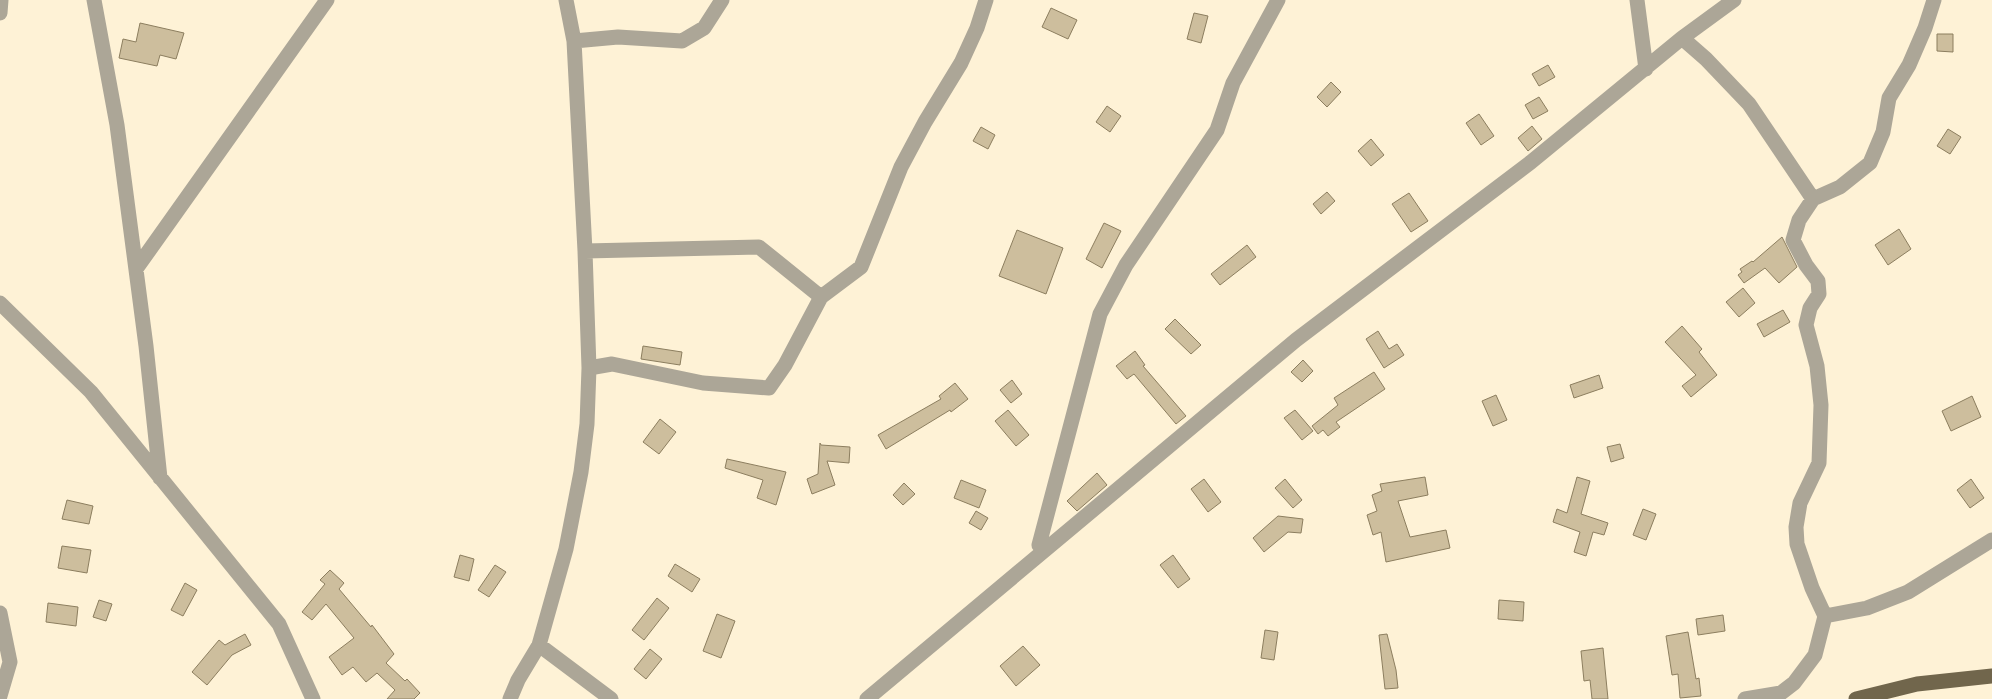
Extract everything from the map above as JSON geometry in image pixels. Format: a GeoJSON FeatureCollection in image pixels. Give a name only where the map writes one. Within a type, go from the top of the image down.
{"type":"FeatureCollection","features":[{"type":"Feature","properties":{"kind":"main road"},"geometry":{"type":"LineString","coordinates":[[1856,699],[1917,684],[1992,676]]}},
{"type":"Feature","properties":{"kind":"street"},"geometry":{"type":"LineString","coordinates":[[0,13],[1,0]]}},
{"type":"Feature","properties":{"kind":"street"},"geometry":{"type":"LineString","coordinates":[[94,0],[117,125],[160,478]]}},
{"type":"Feature","properties":{"kind":"street"},"geometry":{"type":"LineString","coordinates":[[136,269],[327,0]]}},
{"type":"Feature","properties":{"kind":"street"},"geometry":{"type":"LineString","coordinates":[[510,699],[518,680],[540,645],[566,549],[581,472],[587,424],[589,368],[585,251],[574,41],[566,0]]}},
{"type":"Feature","properties":{"kind":"street"},"geometry":{"type":"LineString","coordinates":[[574,41],[618,36],[682,40],[704,28],[722,0]]}},
{"type":"Feature","properties":{"kind":"street"},"geometry":{"type":"LineString","coordinates":[[589,368],[612,364],[703,383],[769,388],[785,365],[821,297],[861,267],[901,167],[925,122],[961,63],[977,28],[986,0]]}},
{"type":"Feature","properties":{"kind":"street"},"geometry":{"type":"LineString","coordinates":[[1043,550],[1038,545],[1100,314],[1126,265],[1216,130],[1233,83],[1278,0]]}},
{"type":"Feature","properties":{"kind":"street"},"geometry":{"type":"LineString","coordinates":[[1637,0],[1646,68]]}},
{"type":"Feature","properties":{"kind":"street"},"geometry":{"type":"LineString","coordinates":[[867,699],[1296,340],[1531,162],[1682,38],[1734,0]]}},
{"type":"Feature","properties":{"kind":"street"},"geometry":{"type":"LineString","coordinates":[[1745,699],[1780,692],[1794,683],[1815,656],[1825,616],[1812,588],[1797,544],[1796,527],[1800,504],[1819,463],[1821,404],[1817,366],[1806,325],[1810,308],[1819,294],[1818,281],[1806,265],[1793,240],[1799,220],[1812,199],[1840,187],[1870,163],[1882,132],[1889,98],[1909,65],[1925,28],[1934,0]]}},
{"type":"Feature","properties":{"kind":"street"},"geometry":{"type":"LineString","coordinates":[[1682,38],[1706,58],[1749,104],[1812,199]]}},
{"type":"Feature","properties":{"kind":"street"},"geometry":{"type":"LineString","coordinates":[[585,251],[759,247],[821,297]]}},
{"type":"Feature","properties":{"kind":"street"},"geometry":{"type":"LineString","coordinates":[[0,303],[90,392],[278,624],[313,699]]}},
{"type":"Feature","properties":{"kind":"street"},"geometry":{"type":"LineString","coordinates":[[1825,616],[1867,608],[1908,592],[1992,540]]}},
{"type":"Feature","properties":{"kind":"street"},"geometry":{"type":"LineString","coordinates":[[0,613],[10,662],[0,696]]}},
{"type":"Feature","properties":{"kind":"street"},"geometry":{"type":"LineString","coordinates":[[540,645],[612,699]]}},
{"type":"Feature","properties":{"kind":"building"},"geometry":{"type":"Polygon","coordinates":[[[1051,8],[1077,20],[1068,39],[1042,27],[1051,8]]]}},
{"type":"Feature","properties":{"kind":"building"},"geometry":{"type":"Polygon","coordinates":[[[1194,13],[1208,16],[1201,43],[1187,39],[1194,13]]]}},
{"type":"Feature","properties":{"kind":"building"},"geometry":{"type":"Polygon","coordinates":[[[140,23],[184,33],[176,59],[160,55],[157,66],[119,58],[123,39],[136,42],[140,23]]]}},
{"type":"Feature","properties":{"kind":"building"},"geometry":{"type":"Polygon","coordinates":[[[1937,34],[1953,34],[1953,52],[1937,51],[1937,34]]]}},
{"type":"Feature","properties":{"kind":"building"},"geometry":{"type":"Polygon","coordinates":[[[1548,65],[1555,77],[1539,86],[1532,74],[1548,65]]]}},
{"type":"Feature","properties":{"kind":"building"},"geometry":{"type":"Polygon","coordinates":[[[1331,82],[1341,92],[1327,107],[1317,97],[1331,82]]]}},
{"type":"Feature","properties":{"kind":"building"},"geometry":{"type":"Polygon","coordinates":[[[1539,97],[1548,111],[1533,119],[1525,105],[1539,97]]]}},
{"type":"Feature","properties":{"kind":"building"},"geometry":{"type":"Polygon","coordinates":[[[1107,106],[1121,116],[1110,132],[1096,122],[1107,106]]]}},
{"type":"Feature","properties":{"kind":"building"},"geometry":{"type":"Polygon","coordinates":[[[1479,114],[1494,136],[1481,145],[1466,123],[1479,114]]]}},
{"type":"Feature","properties":{"kind":"building"},"geometry":{"type":"Polygon","coordinates":[[[1532,126],[1542,139],[1528,151],[1518,138],[1532,126]]]}},
{"type":"Feature","properties":{"kind":"building"},"geometry":{"type":"Polygon","coordinates":[[[981,127],[995,135],[988,149],[973,141],[981,127]]]}},
{"type":"Feature","properties":{"kind":"building"},"geometry":{"type":"Polygon","coordinates":[[[1948,129],[1961,137],[1950,154],[1937,146],[1948,129]]]}},
{"type":"Feature","properties":{"kind":"building"},"geometry":{"type":"Polygon","coordinates":[[[1371,139],[1384,155],[1371,166],[1358,151],[1371,139]]]}},
{"type":"Feature","properties":{"kind":"building"},"geometry":{"type":"Polygon","coordinates":[[[1327,192],[1335,201],[1321,214],[1313,204],[1327,192]]]}},
{"type":"Feature","properties":{"kind":"building"},"geometry":{"type":"Polygon","coordinates":[[[1409,193],[1428,221],[1411,232],[1392,204],[1409,193]]]}},
{"type":"Feature","properties":{"kind":"building"},"geometry":{"type":"Polygon","coordinates":[[[1104,223],[1121,231],[1102,268],[1086,259],[1104,223]]]}},
{"type":"Feature","properties":{"kind":"building"},"geometry":{"type":"Polygon","coordinates":[[[1899,229],[1911,249],[1888,265],[1875,245],[1899,229]]]}},
{"type":"Feature","properties":{"kind":"building"},"geometry":{"type":"Polygon","coordinates":[[[1017,230],[1063,248],[1046,294],[999,276],[1017,230]]]}},
{"type":"Feature","properties":{"kind":"building"},"geometry":{"type":"Polygon","coordinates":[[[1782,237],[1797,267],[1779,283],[1765,268],[1744,283],[1738,275],[1742,272],[1740,269],[1753,262],[1782,237]]]}},
{"type":"Feature","properties":{"kind":"building"},"geometry":{"type":"Polygon","coordinates":[[[1247,245],[1256,257],[1220,285],[1211,274],[1247,245]]]}},
{"type":"Feature","properties":{"kind":"building"},"geometry":{"type":"Polygon","coordinates":[[[1743,288],[1755,303],[1739,317],[1726,302],[1743,288]]]}},
{"type":"Feature","properties":{"kind":"building"},"geometry":{"type":"Polygon","coordinates":[[[1783,310],[1790,322],[1764,337],[1757,324],[1783,310]]]}},
{"type":"Feature","properties":{"kind":"building"},"geometry":{"type":"Polygon","coordinates":[[[1175,319],[1201,345],[1191,354],[1165,329],[1175,319]]]}},
{"type":"Feature","properties":{"kind":"building"},"geometry":{"type":"Polygon","coordinates":[[[1682,326],[1702,349],[1699,352],[1717,375],[1691,397],[1682,386],[1696,375],[1665,342],[1682,326]]]}},
{"type":"Feature","properties":{"kind":"building"},"geometry":{"type":"Polygon","coordinates":[[[1378,331],[1389,349],[1397,344],[1404,355],[1384,368],[1366,339],[1378,331]]]}},
{"type":"Feature","properties":{"kind":"building"},"geometry":{"type":"Polygon","coordinates":[[[643,346],[682,352],[680,365],[641,359],[643,346]]]}},
{"type":"Feature","properties":{"kind":"building"},"geometry":{"type":"Polygon","coordinates":[[[1135,351],[1145,365],[1143,366],[1186,416],[1176,424],[1134,374],[1127,379],[1116,366],[1135,351]]]}},
{"type":"Feature","properties":{"kind":"building"},"geometry":{"type":"Polygon","coordinates":[[[1303,360],[1313,371],[1302,382],[1291,372],[1303,360]]]}},
{"type":"Feature","properties":{"kind":"building"},"geometry":{"type":"Polygon","coordinates":[[[1374,372],[1385,389],[1336,422],[1340,427],[1328,436],[1323,430],[1318,434],[1312,426],[1338,405],[1334,398],[1374,372]]]}},
{"type":"Feature","properties":{"kind":"building"},"geometry":{"type":"Polygon","coordinates":[[[1599,375],[1603,388],[1574,398],[1570,385],[1599,375]]]}},
{"type":"Feature","properties":{"kind":"building"},"geometry":{"type":"Polygon","coordinates":[[[1012,380],[1022,394],[1011,403],[1000,390],[1012,380]]]}},
{"type":"Feature","properties":{"kind":"building"},"geometry":{"type":"Polygon","coordinates":[[[955,383],[968,399],[951,412],[950,410],[886,449],[878,435],[941,399],[939,396],[955,383]]]}},
{"type":"Feature","properties":{"kind":"building"},"geometry":{"type":"Polygon","coordinates":[[[1496,395],[1507,420],[1493,426],[1482,401],[1496,395]]]}},
{"type":"Feature","properties":{"kind":"building"},"geometry":{"type":"Polygon","coordinates":[[[1972,396],[1981,417],[1951,431],[1942,411],[1972,396]]]}},
{"type":"Feature","properties":{"kind":"building"},"geometry":{"type":"Polygon","coordinates":[[[1008,410],[1029,435],[1016,446],[995,421],[1008,410]]]}},
{"type":"Feature","properties":{"kind":"building"},"geometry":{"type":"Polygon","coordinates":[[[1295,410],[1313,431],[1302,440],[1284,418],[1295,410]]]}},
{"type":"Feature","properties":{"kind":"building"},"geometry":{"type":"Polygon","coordinates":[[[660,419],[676,432],[659,454],[643,442],[660,419]]]}},
{"type":"Feature","properties":{"kind":"building"},"geometry":{"type":"Polygon","coordinates":[[[820,443],[821,445],[850,447],[849,463],[827,461],[835,485],[812,494],[807,479],[818,474],[820,443]]]}},
{"type":"Feature","properties":{"kind":"building"},"geometry":{"type":"Polygon","coordinates":[[[1620,444],[1624,458],[1611,462],[1607,447],[1620,444]]]}},
{"type":"Feature","properties":{"kind":"building"},"geometry":{"type":"Polygon","coordinates":[[[727,459],[786,472],[776,505],[757,498],[763,480],[725,468],[727,459]]]}},
{"type":"Feature","properties":{"kind":"building"},"geometry":{"type":"Polygon","coordinates":[[[1097,473],[1107,485],[1077,511],[1067,501],[1097,473]]]}},
{"type":"Feature","properties":{"kind":"building"},"geometry":{"type":"Polygon","coordinates":[[[1425,477],[1428,495],[1398,501],[1410,537],[1446,530],[1450,548],[1386,562],[1381,532],[1373,535],[1367,515],[1377,511],[1372,495],[1382,491],[1380,484],[1425,477]]]}},
{"type":"Feature","properties":{"kind":"building"},"geometry":{"type":"Polygon","coordinates":[[[1577,477],[1590,481],[1581,514],[1608,523],[1604,535],[1593,532],[1586,556],[1574,552],[1580,532],[1553,522],[1557,509],[1567,513],[1577,477]]]}},
{"type":"Feature","properties":{"kind":"building"},"geometry":{"type":"Polygon","coordinates":[[[1204,479],[1221,502],[1208,512],[1191,489],[1204,479]]]}},
{"type":"Feature","properties":{"kind":"building"},"geometry":{"type":"Polygon","coordinates":[[[1285,479],[1302,500],[1293,508],[1275,488],[1285,479]]]}},
{"type":"Feature","properties":{"kind":"building"},"geometry":{"type":"Polygon","coordinates":[[[1971,479],[1984,498],[1970,508],[1957,490],[1971,479]]]}},
{"type":"Feature","properties":{"kind":"building"},"geometry":{"type":"Polygon","coordinates":[[[961,480],[986,490],[979,508],[954,498],[961,480]]]}},
{"type":"Feature","properties":{"kind":"building"},"geometry":{"type":"Polygon","coordinates":[[[904,483],[915,494],[903,505],[893,495],[904,483]]]}},
{"type":"Feature","properties":{"kind":"building"},"geometry":{"type":"Polygon","coordinates":[[[67,500],[93,506],[89,524],[62,519],[67,500]]]}},
{"type":"Feature","properties":{"kind":"building"},"geometry":{"type":"Polygon","coordinates":[[[1643,509],[1656,514],[1646,540],[1633,535],[1643,509]]]}},
{"type":"Feature","properties":{"kind":"building"},"geometry":{"type":"Polygon","coordinates":[[[976,511],[988,518],[981,530],[969,523],[976,511]]]}},
{"type":"Feature","properties":{"kind":"building"},"geometry":{"type":"Polygon","coordinates":[[[1278,516],[1303,519],[1301,533],[1288,532],[1264,552],[1253,538],[1278,516]]]}},
{"type":"Feature","properties":{"kind":"building"},"geometry":{"type":"Polygon","coordinates":[[[62,546],[91,550],[87,573],[58,568],[62,546]]]}},
{"type":"Feature","properties":{"kind":"building"},"geometry":{"type":"Polygon","coordinates":[[[460,555],[474,559],[469,581],[454,577],[460,555]]]}},
{"type":"Feature","properties":{"kind":"building"},"geometry":{"type":"Polygon","coordinates":[[[1173,555],[1190,579],[1178,588],[1160,565],[1173,555]]]}},
{"type":"Feature","properties":{"kind":"building"},"geometry":{"type":"Polygon","coordinates":[[[675,564],[700,579],[692,592],[668,576],[675,564]]]}},
{"type":"Feature","properties":{"kind":"building"},"geometry":{"type":"Polygon","coordinates":[[[495,565],[506,572],[489,597],[478,590],[495,565]]]}},
{"type":"Feature","properties":{"kind":"building"},"geometry":{"type":"Polygon","coordinates":[[[330,570],[344,583],[339,589],[371,627],[372,625],[394,654],[386,663],[405,681],[407,679],[420,693],[414,699],[387,699],[395,690],[377,673],[366,682],[353,667],[342,675],[329,657],[354,638],[326,604],[312,620],[302,612],[325,584],[320,580],[330,570]]]}},
{"type":"Feature","properties":{"kind":"building"},"geometry":{"type":"Polygon","coordinates":[[[185,583],[197,590],[183,616],[171,610],[185,583]]]}},
{"type":"Feature","properties":{"kind":"building"},"geometry":{"type":"Polygon","coordinates":[[[657,598],[669,608],[644,640],[632,630],[657,598]]]}},
{"type":"Feature","properties":{"kind":"building"},"geometry":{"type":"Polygon","coordinates":[[[99,600],[112,604],[106,621],[93,617],[99,600]]]}},
{"type":"Feature","properties":{"kind":"building"},"geometry":{"type":"Polygon","coordinates":[[[1499,600],[1524,602],[1523,621],[1498,619],[1499,600]]]}},
{"type":"Feature","properties":{"kind":"building"},"geometry":{"type":"Polygon","coordinates":[[[48,603],[78,607],[76,626],[46,622],[48,603]]]}},
{"type":"Feature","properties":{"kind":"building"},"geometry":{"type":"Polygon","coordinates":[[[717,614],[735,621],[721,658],[703,651],[717,614]]]}},
{"type":"Feature","properties":{"kind":"building"},"geometry":{"type":"Polygon","coordinates":[[[1723,615],[1725,631],[1698,635],[1696,619],[1723,615]]]}},
{"type":"Feature","properties":{"kind":"building"},"geometry":{"type":"Polygon","coordinates":[[[1265,630],[1278,632],[1274,660],[1261,658],[1265,630]]]}},
{"type":"Feature","properties":{"kind":"building"},"geometry":{"type":"Polygon","coordinates":[[[1688,632],[1696,679],[1699,678],[1701,696],[1680,698],[1678,674],[1672,675],[1666,636],[1688,632]]]}},
{"type":"Feature","properties":{"kind":"building"},"geometry":{"type":"Polygon","coordinates":[[[245,634],[251,645],[232,655],[207,685],[192,672],[219,640],[225,645],[245,634]]]}},
{"type":"Feature","properties":{"kind":"building"},"geometry":{"type":"Polygon","coordinates":[[[1387,634],[1396,670],[1398,688],[1385,689],[1379,635],[1387,634]]]}},
{"type":"Feature","properties":{"kind":"building"},"geometry":{"type":"Polygon","coordinates":[[[1023,646],[1040,665],[1016,686],[1000,666],[1023,646]]]}},
{"type":"Feature","properties":{"kind":"building"},"geometry":{"type":"Polygon","coordinates":[[[1603,648],[1608,699],[1592,699],[1590,680],[1584,681],[1581,651],[1603,648]]]}},
{"type":"Feature","properties":{"kind":"building"},"geometry":{"type":"Polygon","coordinates":[[[650,649],[662,659],[646,679],[634,669],[650,649]]]}}]}
